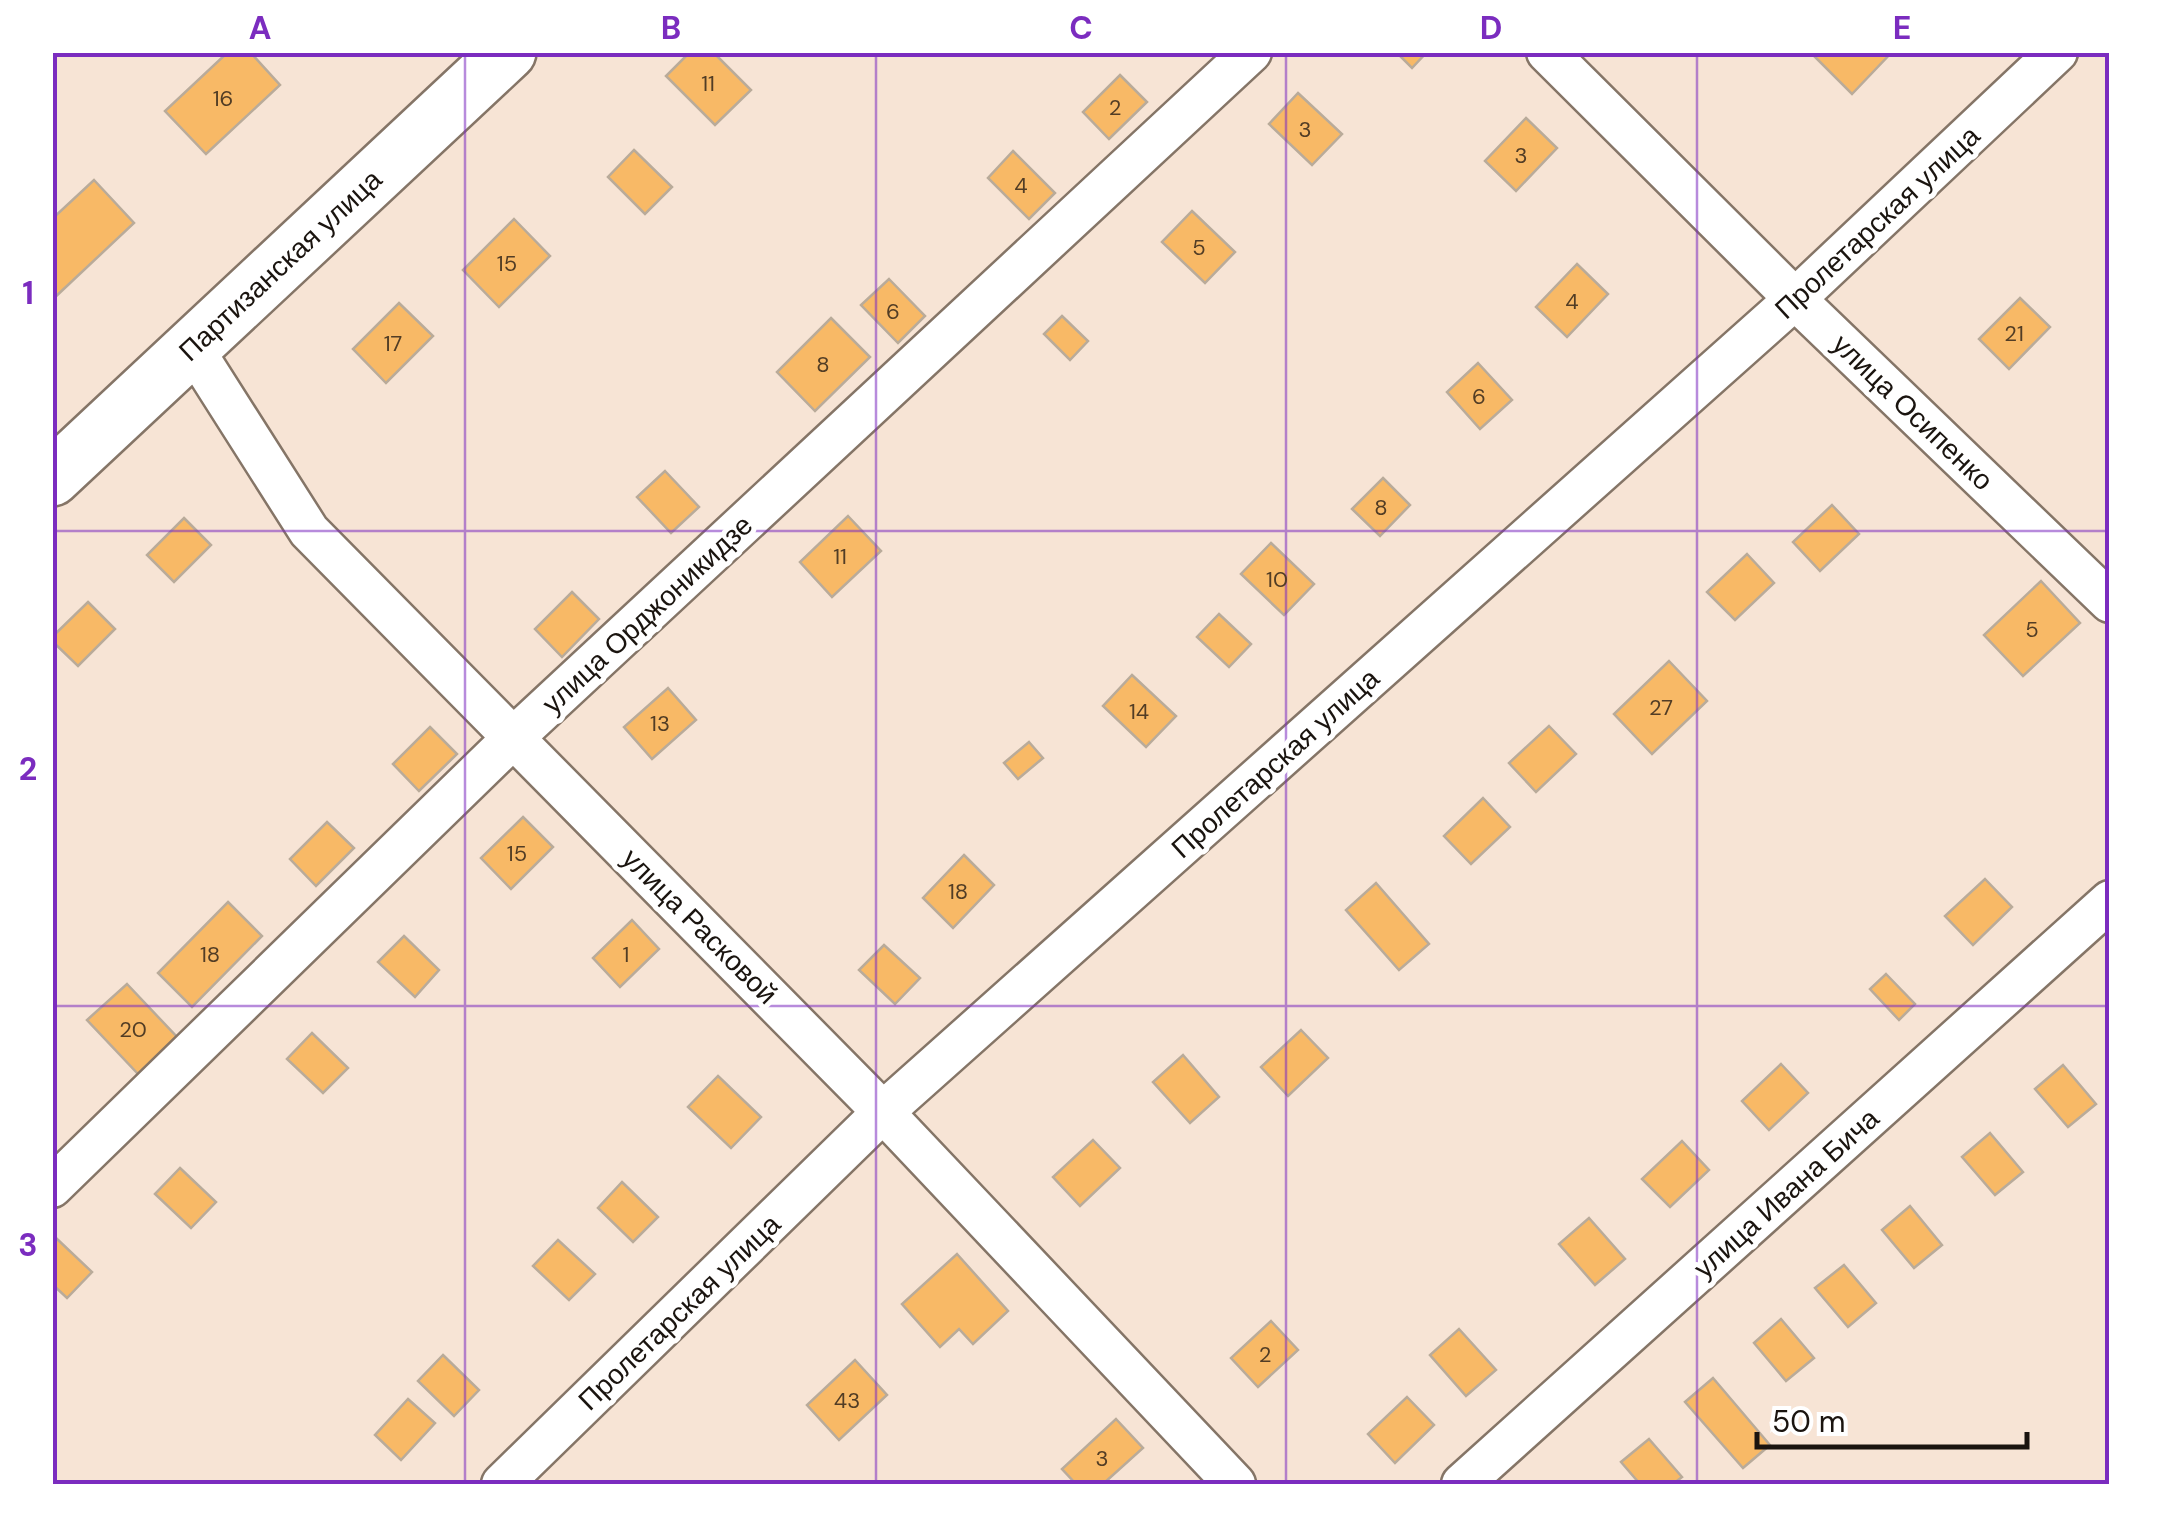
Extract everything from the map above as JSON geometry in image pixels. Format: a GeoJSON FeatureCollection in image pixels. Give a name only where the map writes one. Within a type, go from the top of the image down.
{"type":"FeatureCollection","features":[{"type":"Feature","properties":{"kind":"main road","name":"Партизанская улица"},"geometry":{"type":"LineString","coordinates":[[52,478],[508,52]]}},
{"type":"Feature","properties":{"kind":"street","name":"улица Орджоникидзе"},"geometry":{"type":"LineString","coordinates":[[52,1188],[514,738],[1252,52]]}},
{"type":"Feature","properties":{"kind":"street","name":"улица Осипенко"},"geometry":{"type":"LineString","coordinates":[[1546,52],[2110,602]]}},
{"type":"Feature","properties":{"kind":"street","name":"Пролетарская улица"},"geometry":{"type":"LineString","coordinates":[[502,1484],[883,1112],[1796,299],[2058,52]]}},
{"type":"Feature","properties":{"kind":"street","name":"улица Расковой"},"geometry":{"type":"LineString","coordinates":[[192,346],[309,531],[883,1112],[1235,1484]]}},
{"type":"Feature","properties":{"kind":"street","name":"улица Ивана Бича"},"geometry":{"type":"LineString","coordinates":[[1462,1484],[2110,901]]}},
{"type":"Feature","properties":{"kind":"building"},"geometry":{"type":"Polygon","coordinates":[[[228,52],[250,52],[280,85],[206,154],[165,111],[228,52]]]}},
{"type":"Feature","properties":{"kind":"building"},"geometry":{"type":"Polygon","coordinates":[[[690,52],[713,52],[751,90],[715,125],[666,76],[690,52]]]}},
{"type":"Feature","properties":{"kind":"building"},"geometry":{"type":"Polygon","coordinates":[[[1396,52],[1427,52],[1412,68],[1396,52]]]}},
{"type":"Feature","properties":{"kind":"building"},"geometry":{"type":"Polygon","coordinates":[[[1810,52],[1892,52],[1852,94],[1810,52]]]}},
{"type":"Feature","properties":{"kind":"building"},"geometry":{"type":"Polygon","coordinates":[[[1120,75],[1147,102],[1109,139],[1083,112],[1120,75]]]}},
{"type":"Feature","properties":{"kind":"building"},"geometry":{"type":"Polygon","coordinates":[[[1298,93],[1342,134],[1312,165],[1269,124],[1298,93]]]}},
{"type":"Feature","properties":{"kind":"building"},"geometry":{"type":"Polygon","coordinates":[[[1526,118],[1557,148],[1516,191],[1485,161],[1526,118]]]}},
{"type":"Feature","properties":{"kind":"building"},"geometry":{"type":"Polygon","coordinates":[[[634,150],[672,187],[645,214],[608,177],[634,150]]]}},
{"type":"Feature","properties":{"kind":"building"},"geometry":{"type":"Polygon","coordinates":[[[1013,151],[1055,193],[1029,219],[988,178],[1013,151]]]}},
{"type":"Feature","properties":{"kind":"building"},"geometry":{"type":"Polygon","coordinates":[[[94,180],[134,223],[52,300],[52,219],[94,180]]]}},
{"type":"Feature","properties":{"kind":"building"},"geometry":{"type":"Polygon","coordinates":[[[1192,211],[1235,252],[1205,283],[1162,242],[1192,211]]]}},
{"type":"Feature","properties":{"kind":"building"},"geometry":{"type":"Polygon","coordinates":[[[514,219],[550,256],[499,307],[463,270],[514,219]]]}},
{"type":"Feature","properties":{"kind":"building"},"geometry":{"type":"Polygon","coordinates":[[[1577,264],[1608,294],[1567,337],[1536,307],[1577,264]]]}},
{"type":"Feature","properties":{"kind":"building"},"geometry":{"type":"Polygon","coordinates":[[[889,279],[925,316],[898,343],[861,305],[889,279]]]}},
{"type":"Feature","properties":{"kind":"building"},"geometry":{"type":"Polygon","coordinates":[[[2020,298],[2050,327],[2009,369],[1979,339],[2020,298]]]}},
{"type":"Feature","properties":{"kind":"building"},"geometry":{"type":"Polygon","coordinates":[[[399,303],[433,336],[386,383],[353,349],[399,303]]]}},
{"type":"Feature","properties":{"kind":"building"},"geometry":{"type":"Polygon","coordinates":[[[1062,316],[1088,341],[1070,360],[1044,334],[1062,316]]]}},
{"type":"Feature","properties":{"kind":"building"},"geometry":{"type":"Polygon","coordinates":[[[831,318],[870,357],[815,411],[777,372],[831,318]]]}},
{"type":"Feature","properties":{"kind":"building"},"geometry":{"type":"Polygon","coordinates":[[[1478,363],[1512,400],[1480,429],[1447,392],[1478,363]]]}},
{"type":"Feature","properties":{"kind":"building"},"geometry":{"type":"Polygon","coordinates":[[[665,471],[699,507],[671,533],[637,497],[665,471]]]}},
{"type":"Feature","properties":{"kind":"building"},"geometry":{"type":"Polygon","coordinates":[[[1383,478],[1410,505],[1380,536],[1352,509],[1383,478]]]}},
{"type":"Feature","properties":{"kind":"building"},"geometry":{"type":"Polygon","coordinates":[[[1832,505],[1859,534],[1820,571],[1793,542],[1832,505]]]}},
{"type":"Feature","properties":{"kind":"building"},"geometry":{"type":"Polygon","coordinates":[[[848,516],[881,551],[832,597],[800,562],[848,516]]]}},
{"type":"Feature","properties":{"kind":"building"},"geometry":{"type":"Polygon","coordinates":[[[184,518],[211,545],[174,582],[147,555],[184,518]]]}},
{"type":"Feature","properties":{"kind":"building"},"geometry":{"type":"Polygon","coordinates":[[[1271,543],[1314,584],[1284,615],[1241,574],[1271,543]]]}},
{"type":"Feature","properties":{"kind":"building"},"geometry":{"type":"Polygon","coordinates":[[[1747,554],[1774,583],[1735,620],[1707,592],[1747,554]]]}},
{"type":"Feature","properties":{"kind":"building"},"geometry":{"type":"Polygon","coordinates":[[[2041,581],[2080,623],[2023,676],[1984,635],[2041,581]]]}},
{"type":"Feature","properties":{"kind":"building"},"geometry":{"type":"Polygon","coordinates":[[[572,592],[599,619],[562,657],[535,629],[572,592]]]}},
{"type":"Feature","properties":{"kind":"building"},"geometry":{"type":"Polygon","coordinates":[[[88,602],[115,629],[78,666],[52,637],[88,602]]]}},
{"type":"Feature","properties":{"kind":"building"},"geometry":{"type":"Polygon","coordinates":[[[1219,614],[1251,644],[1229,667],[1197,637],[1219,614]]]}},
{"type":"Feature","properties":{"kind":"building"},"geometry":{"type":"Polygon","coordinates":[[[1669,661],[1707,701],[1652,754],[1614,714],[1669,661]]]}},
{"type":"Feature","properties":{"kind":"building"},"geometry":{"type":"Polygon","coordinates":[[[1132,675],[1176,716],[1146,747],[1103,706],[1132,675]]]}},
{"type":"Feature","properties":{"kind":"building"},"geometry":{"type":"Polygon","coordinates":[[[668,688],[696,720],[652,759],[624,727],[668,688]]]}},
{"type":"Feature","properties":{"kind":"building"},"geometry":{"type":"Polygon","coordinates":[[[1549,726],[1576,754],[1536,792],[1509,763],[1549,726]]]}},
{"type":"Feature","properties":{"kind":"building"},"geometry":{"type":"Polygon","coordinates":[[[430,727],[457,754],[419,791],[393,764],[430,727]]]}},
{"type":"Feature","properties":{"kind":"building"},"geometry":{"type":"Polygon","coordinates":[[[1029,742],[1043,758],[1018,779],[1004,763],[1029,742]]]}},
{"type":"Feature","properties":{"kind":"building"},"geometry":{"type":"Polygon","coordinates":[[[1483,798],[1510,827],[1471,864],[1444,836],[1483,798]]]}},
{"type":"Feature","properties":{"kind":"building"},"geometry":{"type":"Polygon","coordinates":[[[523,817],[553,847],[511,889],[481,858],[523,817]]]}},
{"type":"Feature","properties":{"kind":"building"},"geometry":{"type":"Polygon","coordinates":[[[327,822],[354,848],[316,886],[290,859],[327,822]]]}},
{"type":"Feature","properties":{"kind":"building"},"geometry":{"type":"Polygon","coordinates":[[[964,855],[994,885],[953,928],[923,898],[964,855]]]}},
{"type":"Feature","properties":{"kind":"building"},"geometry":{"type":"Polygon","coordinates":[[[1985,879],[2012,907],[1973,945],[1945,916],[1985,879]]]}},
{"type":"Feature","properties":{"kind":"building"},"geometry":{"type":"Polygon","coordinates":[[[1376,883],[1429,944],[1399,970],[1346,910],[1376,883]]]}},
{"type":"Feature","properties":{"kind":"building"},"geometry":{"type":"Polygon","coordinates":[[[228,902],[262,936],[192,1007],[158,973],[228,902]]]}},
{"type":"Feature","properties":{"kind":"building"},"geometry":{"type":"Polygon","coordinates":[[[632,920],[659,949],[620,987],[593,958],[632,920]]]}},
{"type":"Feature","properties":{"kind":"building"},"geometry":{"type":"Polygon","coordinates":[[[404,936],[439,970],[415,997],[378,962],[404,936]]]}},
{"type":"Feature","properties":{"kind":"building"},"geometry":{"type":"Polygon","coordinates":[[[884,945],[920,978],[895,1004],[859,970],[884,945]]]}},
{"type":"Feature","properties":{"kind":"building"},"geometry":{"type":"Polygon","coordinates":[[[1886,974],[1915,1004],[1899,1020],[1870,989],[1886,974]]]}},
{"type":"Feature","properties":{"kind":"building"},"geometry":{"type":"Polygon","coordinates":[[[127,984],[178,1038],[139,1075],[87,1020],[127,984]]]}},
{"type":"Feature","properties":{"kind":"building"},"geometry":{"type":"Polygon","coordinates":[[[1301,1030],[1328,1058],[1288,1096],[1261,1067],[1301,1030]]]}},
{"type":"Feature","properties":{"kind":"building"},"geometry":{"type":"Polygon","coordinates":[[[312,1033],[348,1068],[323,1093],[287,1059],[312,1033]]]}},
{"type":"Feature","properties":{"kind":"building"},"geometry":{"type":"Polygon","coordinates":[[[1183,1055],[1219,1097],[1190,1123],[1153,1082],[1183,1055]]]}},
{"type":"Feature","properties":{"kind":"building"},"geometry":{"type":"Polygon","coordinates":[[[1781,1064],[1808,1093],[1769,1130],[1742,1101],[1781,1064]]]}},
{"type":"Feature","properties":{"kind":"building"},"geometry":{"type":"Polygon","coordinates":[[[2063,1065],[2096,1104],[2068,1127],[2035,1089],[2063,1065]]]}},
{"type":"Feature","properties":{"kind":"building"},"geometry":{"type":"Polygon","coordinates":[[[718,1076],[761,1117],[731,1148],[688,1107],[718,1076]]]}},
{"type":"Feature","properties":{"kind":"building"},"geometry":{"type":"Polygon","coordinates":[[[1990,1133],[2023,1172],[1995,1195],[1962,1157],[1990,1133]]]}},
{"type":"Feature","properties":{"kind":"building"},"geometry":{"type":"Polygon","coordinates":[[[1093,1140],[1120,1168],[1080,1206],[1053,1177],[1093,1140]]]}},
{"type":"Feature","properties":{"kind":"building"},"geometry":{"type":"Polygon","coordinates":[[[1682,1141],[1709,1170],[1670,1207],[1642,1179],[1682,1141]]]}},
{"type":"Feature","properties":{"kind":"building"},"geometry":{"type":"Polygon","coordinates":[[[180,1168],[216,1202],[191,1228],[155,1194],[180,1168]]]}},
{"type":"Feature","properties":{"kind":"building"},"geometry":{"type":"Polygon","coordinates":[[[622,1182],[658,1217],[633,1242],[598,1208],[622,1182]]]}},
{"type":"Feature","properties":{"kind":"building"},"geometry":{"type":"Polygon","coordinates":[[[1910,1206],[1942,1245],[1914,1268],[1882,1230],[1910,1206]]]}},
{"type":"Feature","properties":{"kind":"building"},"geometry":{"type":"Polygon","coordinates":[[[1589,1218],[1625,1259],[1595,1285],[1559,1244],[1589,1218]]]}},
{"type":"Feature","properties":{"kind":"building"},"geometry":{"type":"Polygon","coordinates":[[[56,1238],[92,1272],[67,1298],[52,1284],[52,1242],[56,1238]]]}},
{"type":"Feature","properties":{"kind":"building"},"geometry":{"type":"Polygon","coordinates":[[[558,1240],[595,1274],[569,1300],[533,1266],[558,1240]]]}},
{"type":"Feature","properties":{"kind":"building"},"geometry":{"type":"Polygon","coordinates":[[[957,1254],[1008,1311],[973,1344],[959,1329],[940,1347],[902,1304],[957,1254]]]}},
{"type":"Feature","properties":{"kind":"building"},"geometry":{"type":"Polygon","coordinates":[[[1844,1265],[1876,1303],[1848,1327],[1815,1288],[1844,1265]]]}},
{"type":"Feature","properties":{"kind":"building"},"geometry":{"type":"Polygon","coordinates":[[[1781,1319],[1814,1358],[1786,1381],[1754,1343],[1781,1319]]]}},
{"type":"Feature","properties":{"kind":"building"},"geometry":{"type":"Polygon","coordinates":[[[1271,1321],[1298,1350],[1258,1387],[1231,1358],[1271,1321]]]}},
{"type":"Feature","properties":{"kind":"building"},"geometry":{"type":"Polygon","coordinates":[[[1459,1329],[1496,1370],[1466,1396],[1430,1355],[1459,1329]]]}},
{"type":"Feature","properties":{"kind":"building"},"geometry":{"type":"Polygon","coordinates":[[[443,1355],[479,1390],[454,1416],[418,1381],[443,1355]]]}},
{"type":"Feature","properties":{"kind":"building"},"geometry":{"type":"Polygon","coordinates":[[[855,1360],[887,1395],[839,1440],[807,1405],[855,1360]]]}},
{"type":"Feature","properties":{"kind":"building"},"geometry":{"type":"Polygon","coordinates":[[[1713,1378],[1770,1445],[1743,1468],[1685,1402],[1713,1378]]]}},
{"type":"Feature","properties":{"kind":"building"},"geometry":{"type":"Polygon","coordinates":[[[1407,1397],[1434,1425],[1395,1463],[1368,1434],[1407,1397]]]}},
{"type":"Feature","properties":{"kind":"building"},"geometry":{"type":"Polygon","coordinates":[[[408,1399],[435,1423],[401,1460],[375,1435],[408,1399]]]}},
{"type":"Feature","properties":{"kind":"building"},"geometry":{"type":"Polygon","coordinates":[[[1116,1419],[1143,1448],[1103,1484],[1076,1484],[1062,1469],[1116,1419]]]}},
{"type":"Feature","properties":{"kind":"building"},"geometry":{"type":"Polygon","coordinates":[[[1649,1439],[1682,1477],[1673,1484],[1640,1484],[1621,1462],[1649,1439]]]}}]}
